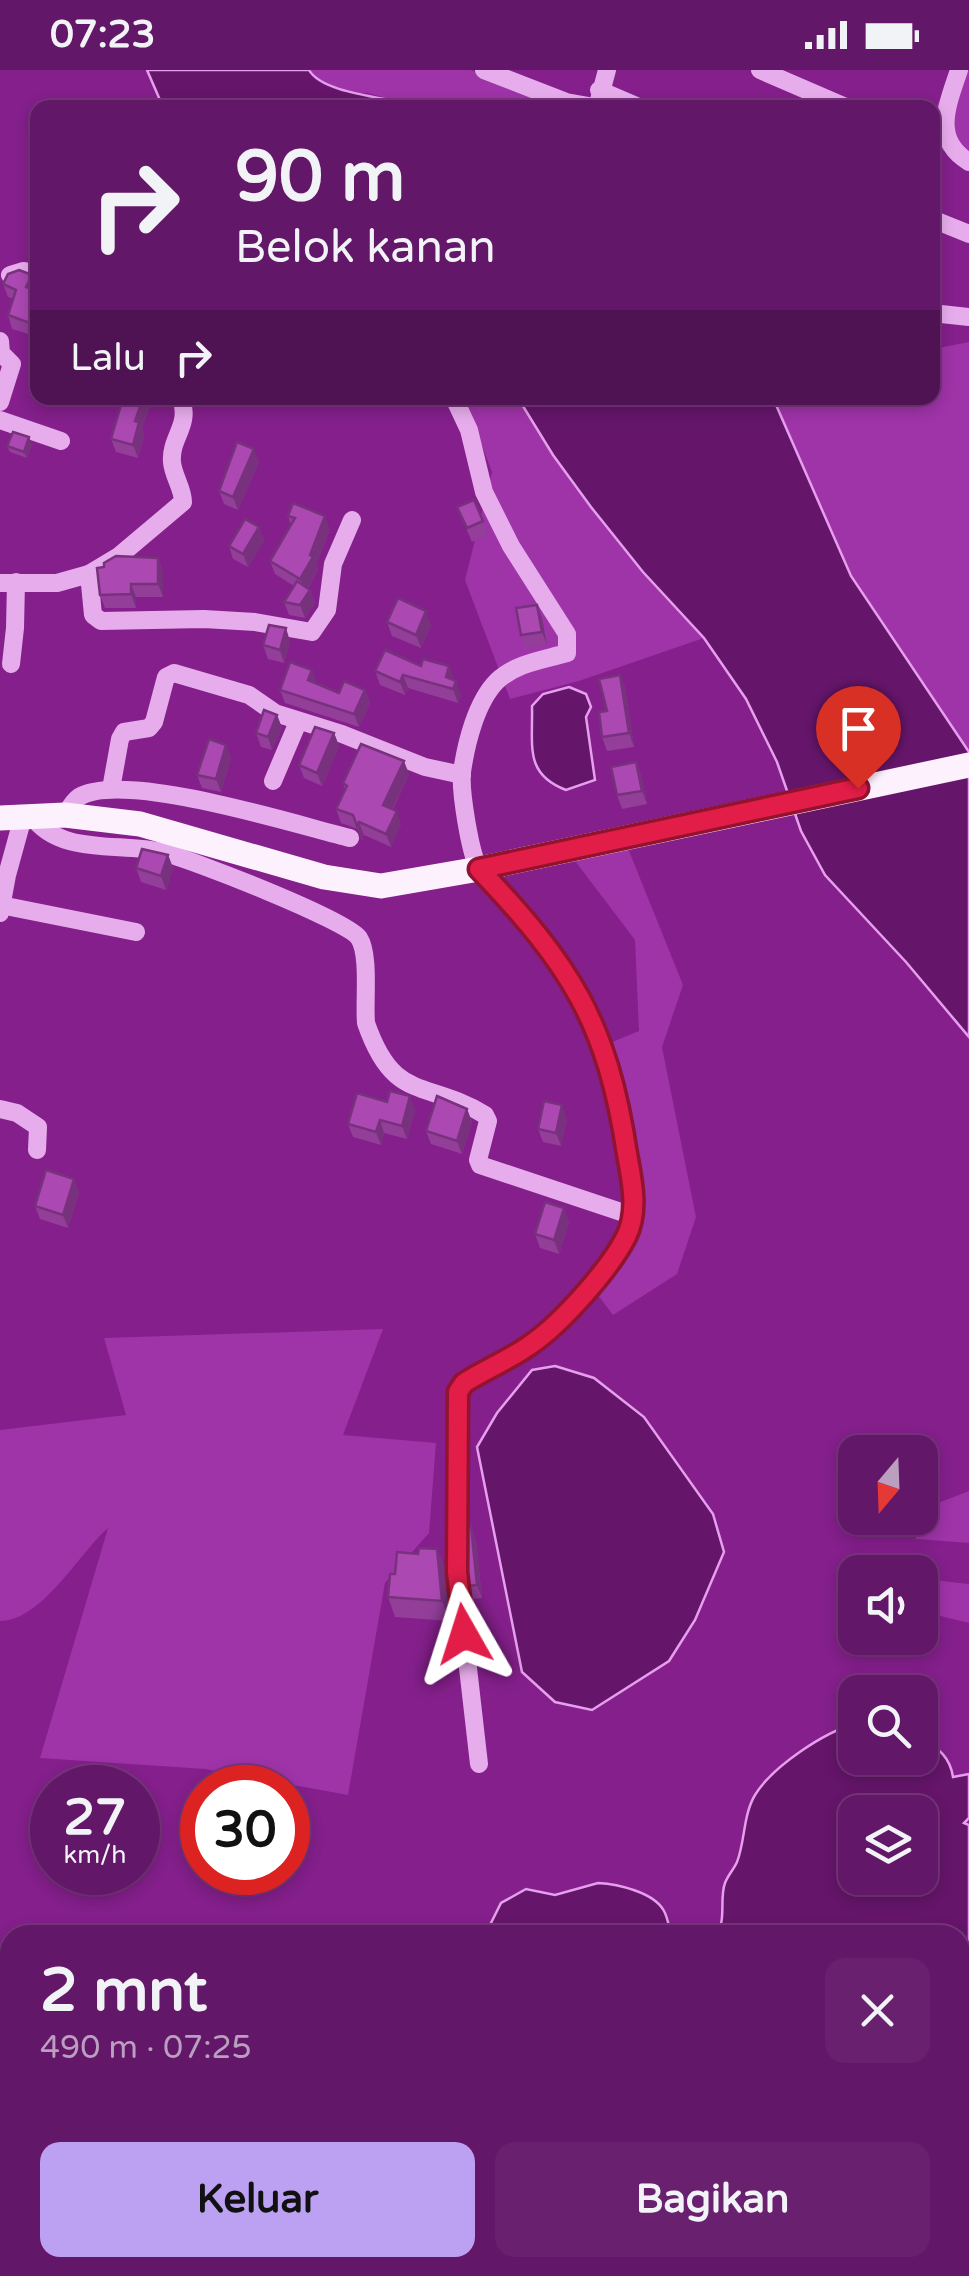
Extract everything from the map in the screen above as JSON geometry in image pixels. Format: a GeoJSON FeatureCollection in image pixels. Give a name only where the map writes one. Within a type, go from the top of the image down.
{"type":"FeatureCollection","features":[{"type":"Feature","properties":{"kind":"main road"},"geometry":{"type":"LineString","coordinates":[[18,817],[65,815],[140,824],[202,839],[287,868],[362,885],[399,885],[969,765]]}},
{"type":"Feature","properties":{"kind":"street"},"geometry":{"type":"LineString","coordinates":[[484,70],[561,100]]}},
{"type":"Feature","properties":{"kind":"street"},"geometry":{"type":"LineString","coordinates":[[599,100],[607,70]]}},
{"type":"Feature","properties":{"kind":"street"},"geometry":{"type":"LineString","coordinates":[[760,70],[829,100]]}},
{"type":"Feature","properties":{"kind":"street"},"geometry":{"type":"LineString","coordinates":[[959,70],[943,117],[944,129],[951,148],[969,162]]}},
{"type":"Feature","properties":{"kind":"street"},"geometry":{"type":"LineString","coordinates":[[940,222],[969,234]]}},
{"type":"Feature","properties":{"kind":"street"},"geometry":{"type":"LineString","coordinates":[[10,275],[30,272]]}},
{"type":"Feature","properties":{"kind":"street"},"geometry":{"type":"LineString","coordinates":[[940,314],[969,316]]}},
{"type":"Feature","properties":{"kind":"street"},"geometry":{"type":"LineString","coordinates":[[0,341],[1,352],[12,368],[0,402]]}},
{"type":"Feature","properties":{"kind":"street"},"geometry":{"type":"LineString","coordinates":[[10,664],[16,628],[8,582],[57,584],[89,574],[119,556],[183,502],[171,458],[184,423],[184,405]]}},
{"type":"Feature","properties":{"kind":"street"},"geometry":{"type":"LineString","coordinates":[[457,405],[469,430],[484,492],[511,546],[567,634],[567,653],[520,666],[497,682],[480,705],[462,775],[479,869],[544,941],[572,982],[594,1025],[621,1113],[633,1190],[632,1216],[618,1251],[556,1326],[464,1383],[458,1392],[457,1572],[479,1764]]}},
{"type":"Feature","properties":{"kind":"street"},"geometry":{"type":"LineString","coordinates":[[0,420],[61,441]]}},
{"type":"Feature","properties":{"kind":"street"},"geometry":{"type":"LineString","coordinates":[[89,574],[93,616],[101,622],[204,619],[255,622],[312,632],[327,610],[333,564],[352,520]]}},
{"type":"Feature","properties":{"kind":"street"},"geometry":{"type":"LineString","coordinates":[[111,789],[120,739],[124,732],[149,728],[154,722],[169,673],[249,695],[275,713],[342,734],[424,768],[462,775]]}},
{"type":"Feature","properties":{"kind":"street"},"geometry":{"type":"LineString","coordinates":[[272,781],[298,722]]}},
{"type":"Feature","properties":{"kind":"street"},"geometry":{"type":"LineString","coordinates":[[65,815],[81,796],[111,789],[184,797],[350,838]]}},
{"type":"Feature","properties":{"kind":"street"},"geometry":{"type":"LineString","coordinates":[[0,913],[18,817],[73,842],[184,858],[306,909],[357,935],[362,948],[366,1022],[397,1078],[488,1120],[480,1164],[632,1216]]}},
{"type":"Feature","properties":{"kind":"street"},"geometry":{"type":"LineString","coordinates":[[1,906],[136,932]]}},
{"type":"Feature","properties":{"kind":"street"},"geometry":{"type":"LineString","coordinates":[[0,1110],[30,1120],[38,1128],[38,1150]]}},
{"type":"Feature","properties":{"kind":"shaded area"},"geometry":{"type":"Polygon","coordinates":[[[147,70],[309,70],[328,85],[389,100],[160,100],[147,70]]]}},
{"type":"Feature","properties":{"kind":"shaded area"},"geometry":{"type":"Polygon","coordinates":[[[310,70],[471,70],[539,100],[394,100],[367,93],[346,93],[314,79],[310,70]]]}},
{"type":"Feature","properties":{"kind":"shaded area"},"geometry":{"type":"Polygon","coordinates":[[[958,70],[969,70],[969,167],[940,147],[940,100],[958,70]]]}},
{"type":"Feature","properties":{"kind":"shaded area"},"geometry":{"type":"Polygon","coordinates":[[[969,342],[969,752],[851,576],[776,405],[940,405],[940,348],[969,342]]]}},
{"type":"Feature","properties":{"kind":"shaded area"},"geometry":{"type":"Polygon","coordinates":[[[467,405],[523,405],[605,522],[704,638],[579,681],[510,699],[465,580],[492,472],[467,405]]]}},
{"type":"Feature","properties":{"kind":"shaded area"},"geometry":{"type":"Polygon","coordinates":[[[522,405],[776,405],[851,576],[969,752],[969,1037],[825,875],[801,831],[777,762],[746,699],[704,638],[643,572],[553,455],[522,405]]]}},
{"type":"Feature","properties":{"kind":"shaded area"},"geometry":{"type":"Polygon","coordinates":[[[569,687],[586,694],[591,707],[586,717],[595,780],[566,790],[543,776],[537,767],[532,746],[532,706],[543,694],[569,687]]]}},
{"type":"Feature","properties":{"kind":"shaded area"},"geometry":{"type":"Polygon","coordinates":[[[619,826],[683,985],[662,1047],[696,1217],[677,1274],[613,1315],[585,1278],[641,1223],[614,1135],[600,1047],[639,1031],[635,940],[569,853],[619,826]]]}},
{"type":"Feature","properties":{"kind":"shaded area"},"geometry":{"type":"Polygon","coordinates":[[[383,1329],[343,1435],[436,1443],[429,1533],[385,1583],[348,1795],[310,1788],[310,1765],[180,1767],[40,1758],[108,1528],[45,1598],[16,1618],[0,1621],[0,1430],[126,1415],[104,1338],[383,1329]]]}},
{"type":"Feature","properties":{"kind":"shaded area"},"geometry":{"type":"Polygon","coordinates":[[[555,1366],[594,1378],[644,1417],[713,1514],[724,1552],[695,1620],[669,1661],[592,1710],[555,1702],[522,1672],[477,1447],[497,1413],[532,1370],[555,1366]]]}},
{"type":"Feature","properties":{"kind":"shaded area"},"geometry":{"type":"Polygon","coordinates":[[[969,1491],[969,1543],[916,1539],[916,1535],[938,1535],[938,1503],[969,1491]]]}},
{"type":"Feature","properties":{"kind":"shaded area"},"geometry":{"type":"Polygon","coordinates":[[[938,1581],[969,1584],[969,1623],[938,1615],[938,1581]]]}},
{"type":"Feature","properties":{"kind":"shaded area"},"geometry":{"type":"Polygon","coordinates":[[[838,1730],[838,1775],[938,1775],[938,1750],[946,1758],[953,1777],[969,1774],[969,1818],[964,1823],[969,1825],[969,1925],[720,1925],[725,1883],[737,1862],[748,1811],[763,1784],[786,1762],[838,1730]]]}},
{"type":"Feature","properties":{"kind":"shaded area"},"geometry":{"type":"Polygon","coordinates":[[[598,1883],[625,1887],[659,1904],[668,1925],[490,1925],[501,1903],[526,1889],[555,1895],[598,1883]]]}},
{"type":"Feature","properties":{"kind":"building"},"geometry":{"type":"Polygon","coordinates":[[[19,270],[30,274],[26,287],[30,288],[30,323],[8,315],[16,290],[3,284],[8,274],[19,270]]]}},
{"type":"Feature","properties":{"kind":"building"},"geometry":{"type":"Polygon","coordinates":[[[121,405],[141,405],[133,445],[111,439],[121,405]]]}},
{"type":"Feature","properties":{"kind":"building"},"geometry":{"type":"Polygon","coordinates":[[[13,432],[29,437],[24,452],[7,446],[13,432]]]}},
{"type":"Feature","properties":{"kind":"building"},"geometry":{"type":"Polygon","coordinates":[[[237,442],[254,449],[233,497],[219,491],[237,442]]]}},
{"type":"Feature","properties":{"kind":"building"},"geometry":{"type":"Polygon","coordinates":[[[474,500],[483,521],[467,528],[457,507],[474,500]]]}},
{"type":"Feature","properties":{"kind":"building"},"geometry":{"type":"Polygon","coordinates":[[[293,503],[325,516],[310,555],[313,557],[300,579],[270,561],[295,518],[288,516],[293,503]]]}},
{"type":"Feature","properties":{"kind":"building"},"geometry":{"type":"Polygon","coordinates":[[[245,519],[259,527],[243,554],[229,546],[245,519]]]}},
{"type":"Feature","properties":{"kind":"building"},"geometry":{"type":"Polygon","coordinates":[[[116,556],[158,558],[158,584],[131,584],[131,594],[100,595],[97,568],[116,556]]]}},
{"type":"Feature","properties":{"kind":"building"},"geometry":{"type":"Polygon","coordinates":[[[297,581],[310,590],[300,605],[284,602],[297,581]]]}},
{"type":"Feature","properties":{"kind":"building"},"geometry":{"type":"Polygon","coordinates":[[[398,598],[426,611],[416,635],[387,622],[398,598]]]}},
{"type":"Feature","properties":{"kind":"building"},"geometry":{"type":"Polygon","coordinates":[[[537,605],[542,632],[521,635],[516,608],[537,605]]]}},
{"type":"Feature","properties":{"kind":"building"},"geometry":{"type":"Polygon","coordinates":[[[269,625],[286,628],[280,650],[263,645],[269,625]]]}},
{"type":"Feature","properties":{"kind":"building"},"geometry":{"type":"Polygon","coordinates":[[[385,650],[421,666],[423,659],[449,666],[446,677],[456,681],[453,689],[403,675],[400,682],[375,671],[385,650]]]}},
{"type":"Feature","properties":{"kind":"building"},"geometry":{"type":"Polygon","coordinates":[[[290,662],[312,670],[308,680],[339,693],[344,681],[365,690],[354,714],[280,690],[290,662]]]}},
{"type":"Feature","properties":{"kind":"building"},"geometry":{"type":"Polygon","coordinates":[[[620,675],[629,733],[602,737],[599,712],[607,711],[599,679],[620,675]]]}},
{"type":"Feature","properties":{"kind":"building"},"geometry":{"type":"Polygon","coordinates":[[[264,710],[277,715],[268,737],[256,733],[264,710]]]}},
{"type":"Feature","properties":{"kind":"building"},"geometry":{"type":"Polygon","coordinates":[[[315,727],[334,733],[317,773],[299,765],[315,727]]]}},
{"type":"Feature","properties":{"kind":"building"},"geometry":{"type":"Polygon","coordinates":[[[209,739],[226,745],[216,779],[197,775],[209,739]]]}},
{"type":"Feature","properties":{"kind":"building"},"geometry":{"type":"Polygon","coordinates":[[[361,744],[404,761],[383,805],[397,811],[386,834],[359,822],[357,826],[353,815],[336,809],[361,744]]]}},
{"type":"Feature","properties":{"kind":"building"},"geometry":{"type":"Polygon","coordinates":[[[636,762],[642,791],[617,795],[611,767],[636,762]]]}},
{"type":"Feature","properties":{"kind":"building"},"geometry":{"type":"Polygon","coordinates":[[[142,849],[168,855],[161,876],[136,868],[142,849]]]}},
{"type":"Feature","properties":{"kind":"building"},"geometry":{"type":"Polygon","coordinates":[[[390,1091],[410,1096],[402,1126],[380,1120],[376,1132],[348,1124],[357,1093],[387,1102],[390,1091]]]}},
{"type":"Feature","properties":{"kind":"building"},"geometry":{"type":"Polygon","coordinates":[[[437,1096],[467,1109],[457,1141],[426,1131],[437,1096]]]}},
{"type":"Feature","properties":{"kind":"building"},"geometry":{"type":"Polygon","coordinates":[[[544,1101],[562,1105],[556,1133],[538,1129],[544,1101]]]}},
{"type":"Feature","properties":{"kind":"building"},"geometry":{"type":"Polygon","coordinates":[[[46,1170],[74,1179],[63,1215],[35,1206],[46,1170]]]}},
{"type":"Feature","properties":{"kind":"building"},"geometry":{"type":"Polygon","coordinates":[[[545,1202],[564,1208],[554,1240],[535,1234],[545,1202]]]}},
{"type":"Feature","properties":{"kind":"building"},"geometry":{"type":"Polygon","coordinates":[[[471,1526],[477,1585],[468,1586],[465,1527],[471,1526]]]}},
{"type":"Feature","properties":{"kind":"building"},"geometry":{"type":"Polygon","coordinates":[[[419,1548],[437,1549],[442,1601],[388,1597],[397,1552],[418,1554],[419,1548]]]}},
{"type":"Feature","properties":{"kind":"route"},"geometry":{"type":"LineString","coordinates":[[464,1634],[457,1572],[458,1392],[464,1383],[556,1326],[628,1234],[633,1190],[621,1113],[594,1025],[572,982],[544,941],[479,869],[858,788]]}}]}
